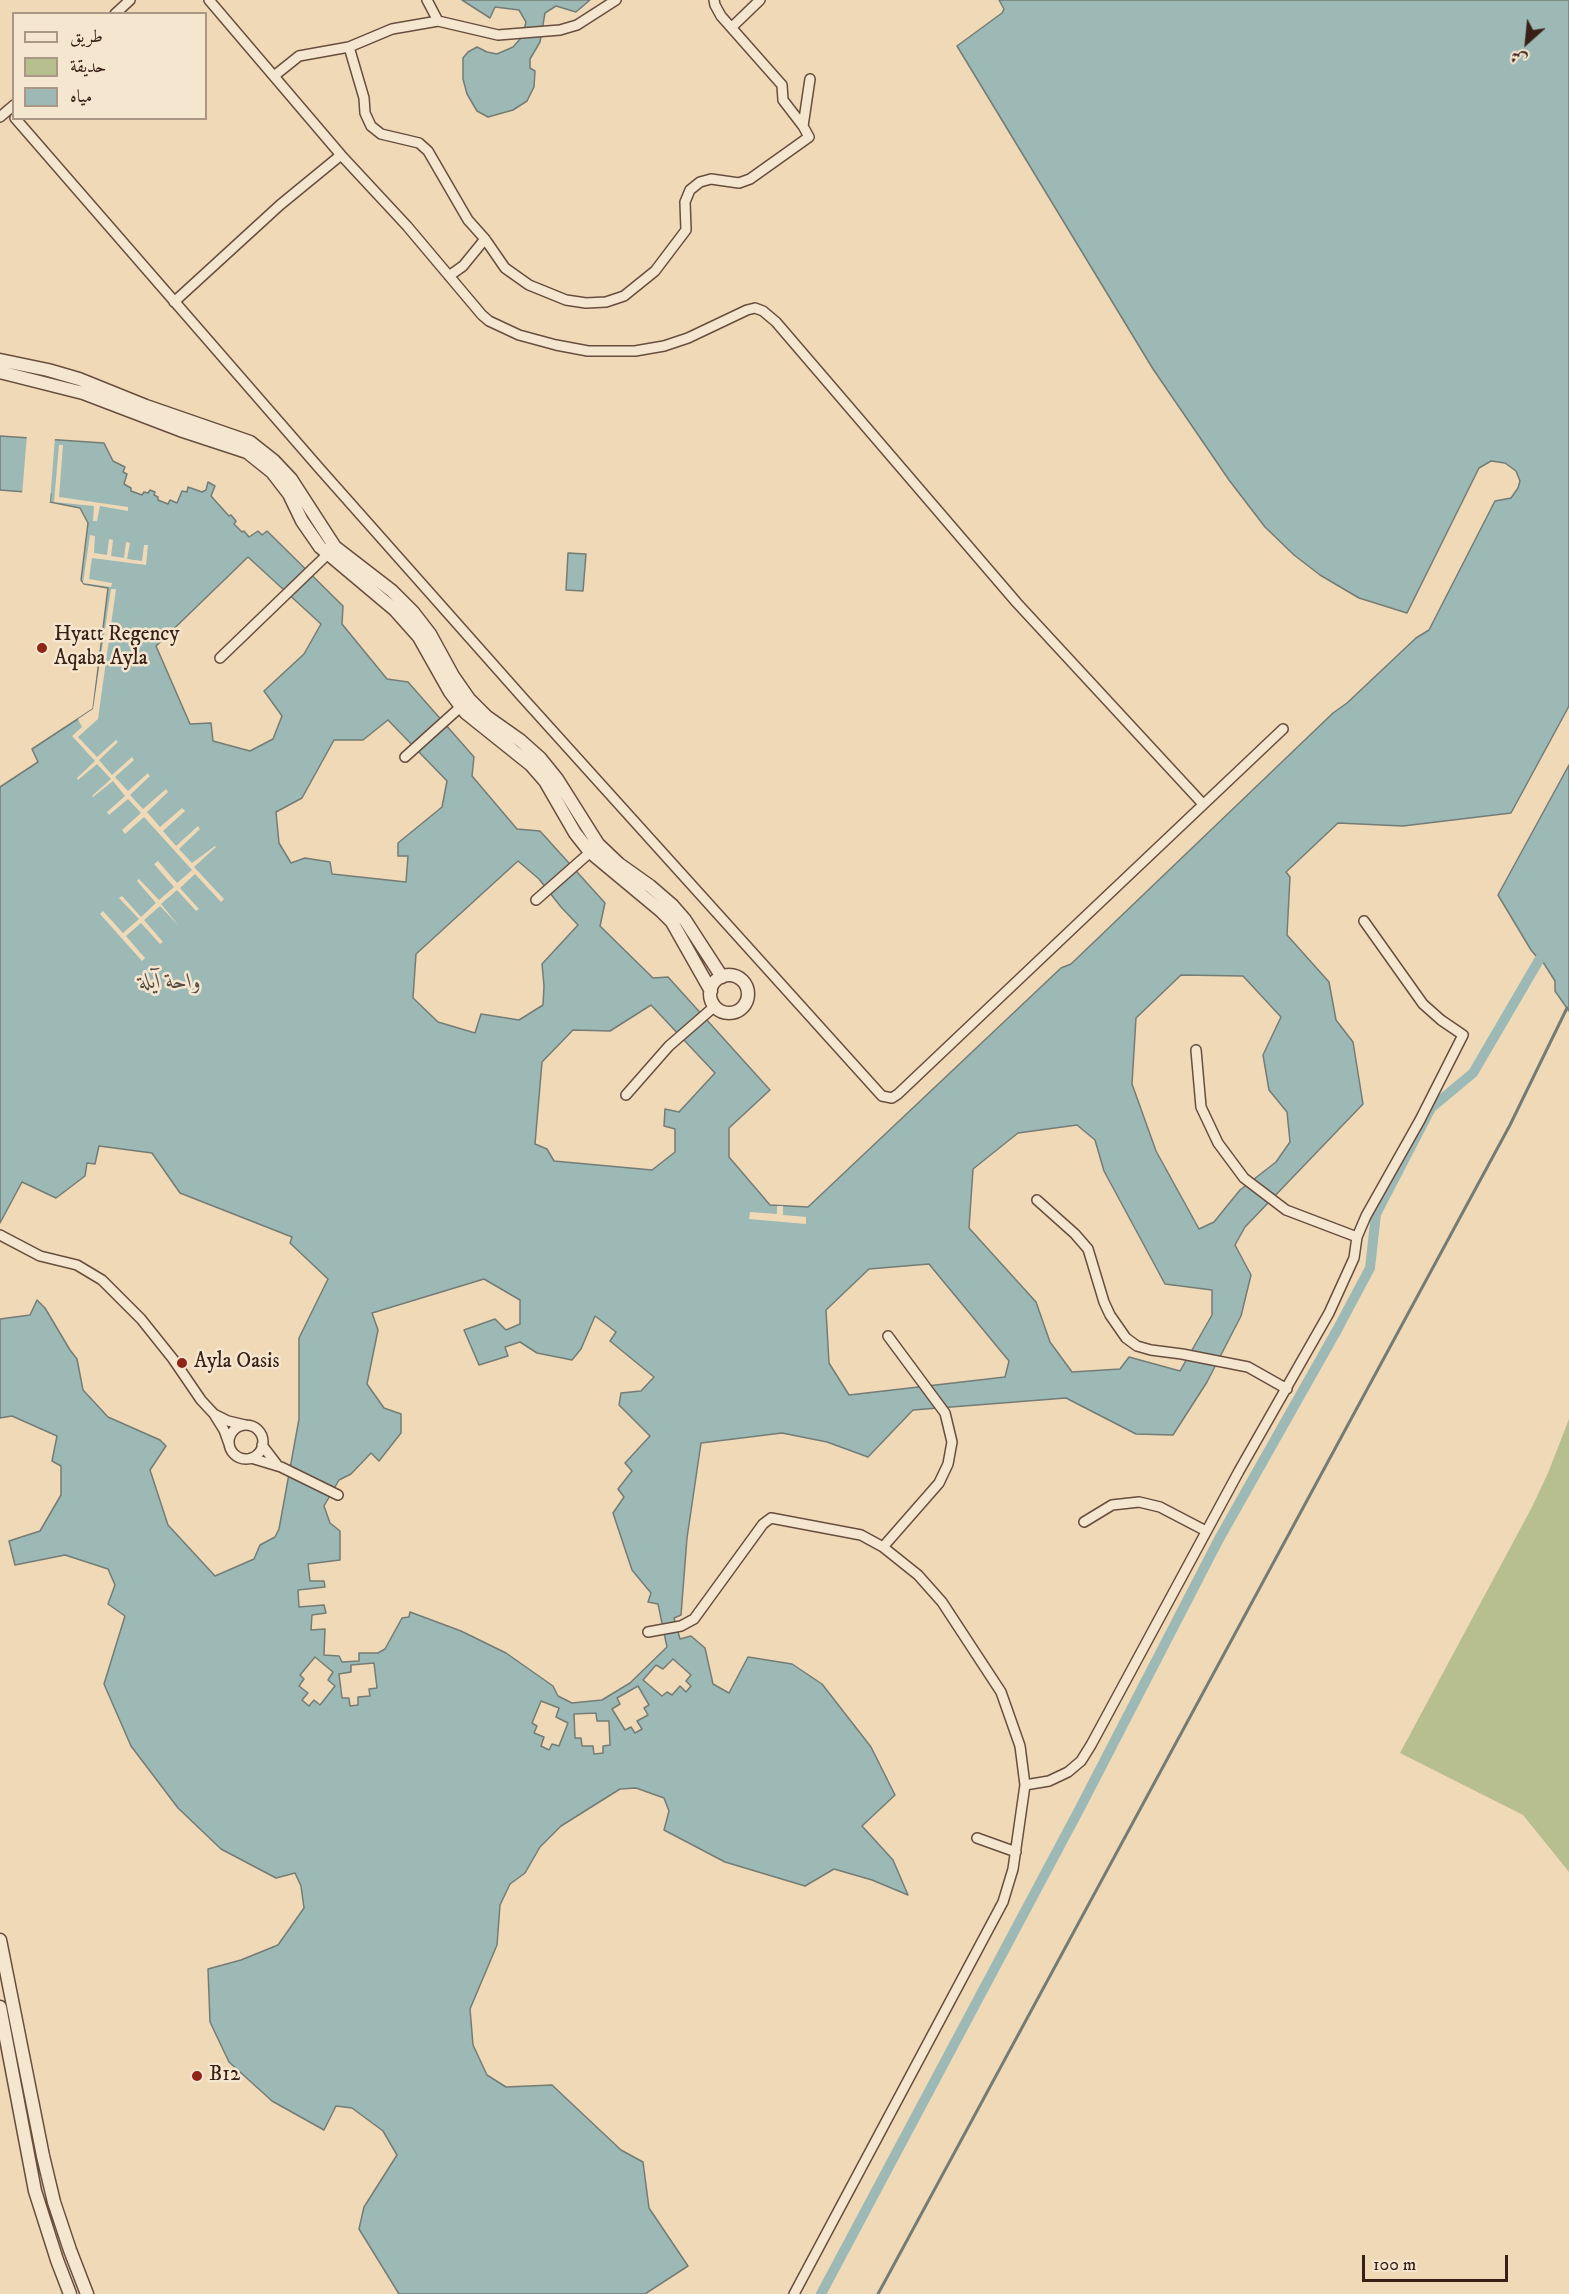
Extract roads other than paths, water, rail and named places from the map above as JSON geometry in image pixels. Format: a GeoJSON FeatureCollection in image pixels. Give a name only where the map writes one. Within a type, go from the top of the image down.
{"type":"FeatureCollection","features":[{"type":"Feature","properties":{"kind":"street"},"geometry":{"type":"LineString","coordinates":[[117,12],[130,0]]}},
{"type":"Feature","properties":{"kind":"street"},"geometry":{"type":"LineString","coordinates":[[209,0],[482,315],[498,326],[519,335],[588,351],[635,351],[664,346],[688,338],[747,310],[755,308],[763,311],[776,322],[1017,603],[1202,803]]}},
{"type":"Feature","properties":{"kind":"street"},"geometry":{"type":"LineString","coordinates":[[427,0],[438,21]]}},
{"type":"Feature","properties":{"kind":"street"},"geometry":{"type":"LineString","coordinates":[[350,47],[364,98],[365,113],[371,126],[381,134],[419,143],[428,151],[468,220],[485,239],[505,268],[529,285],[548,294],[586,303],[606,302],[624,296],[655,271],[687,230],[685,202],[690,190],[700,182],[711,179],[739,183],[750,179],[809,137],[783,100],[782,85],[718,11],[714,0]]}},
{"type":"Feature","properties":{"kind":"street"},"geometry":{"type":"LineString","coordinates":[[732,27],[759,0]]}},
{"type":"Feature","properties":{"kind":"street"},"geometry":{"type":"LineString","coordinates":[[274,76],[299,56],[350,47],[392,29],[438,21],[488,34],[560,30],[577,25],[613,1]]}},
{"type":"Feature","properties":{"kind":"street"},"geometry":{"type":"LineString","coordinates":[[803,126],[810,79]]}},
{"type":"Feature","properties":{"kind":"street"},"geometry":{"type":"LineString","coordinates":[[20,120],[174,302],[523,698],[882,1096],[892,1098],[898,1094],[1282,729]]}},
{"type":"Feature","properties":{"kind":"street"},"geometry":{"type":"LineString","coordinates":[[174,302],[280,205],[341,155]]}},
{"type":"Feature","properties":{"kind":"street"},"geometry":{"type":"LineString","coordinates":[[448,276],[463,266],[485,239]]}},
{"type":"Feature","properties":{"kind":"street"},"geometry":{"type":"LineString","coordinates":[[0,360],[48,370],[180,430],[247,452],[272,472],[283,484],[302,521],[404,618],[477,723],[522,756],[538,772],[575,833],[590,852],[662,911],[672,922],[711,991]]}},
{"type":"Feature","properties":{"kind":"street"},"geometry":{"type":"LineString","coordinates":[[0,372],[82,393],[108,396]]}},
{"type":"Feature","properties":{"kind":"street"},"geometry":{"type":"LineString","coordinates":[[220,658],[279,598],[331,551]]}},
{"type":"Feature","properties":{"kind":"street"},"geometry":{"type":"LineString","coordinates":[[405,757],[465,703]]}},
{"type":"Feature","properties":{"kind":"street"},"geometry":{"type":"LineString","coordinates":[[536,900],[590,852]]}},
{"type":"Feature","properties":{"kind":"street"},"geometry":{"type":"LineString","coordinates":[[590,852],[626,869],[672,905],[685,920],[722,977]]}},
{"type":"Feature","properties":{"kind":"street"},"geometry":{"type":"LineString","coordinates":[[1025,1785],[1058,1778],[1076,1766],[1086,1754],[1206,1531],[1343,1285],[1354,1258],[1357,1237],[1366,1216],[1420,1120],[1463,1035],[1423,1004],[1364,921]]}},
{"type":"Feature","properties":{"kind":"street"},"geometry":{"type":"LineString","coordinates":[[626,1095],[669,1046],[710,1010],[713,985],[722,977],[728,975],[740,979],[748,989],[748,996],[743,1007],[732,1013],[710,1010]]}},
{"type":"Feature","properties":{"kind":"street"},"geometry":{"type":"LineString","coordinates":[[1196,1050],[1201,1107],[1218,1143],[1244,1178],[1286,1210],[1357,1237]]}},
{"type":"Feature","properties":{"kind":"street"},"geometry":{"type":"LineString","coordinates":[[1037,1200],[1075,1234],[1088,1249],[1104,1302],[1126,1338],[1137,1346],[1151,1350],[1248,1367],[1287,1389]]}},
{"type":"Feature","properties":{"kind":"street"},"geometry":{"type":"LineString","coordinates":[[0,1235],[40,1256],[77,1265],[102,1280],[141,1319],[173,1359],[201,1400],[214,1414],[237,1456],[280,1467],[338,1495]]}},
{"type":"Feature","properties":{"kind":"street"},"geometry":{"type":"LineString","coordinates":[[883,1547],[931,1495],[944,1475],[952,1442],[945,1413],[888,1336]]}},
{"type":"Feature","properties":{"kind":"street"},"geometry":{"type":"LineString","coordinates":[[214,1414],[228,1421],[257,1429],[262,1445],[251,1458]]}},
{"type":"Feature","properties":{"kind":"street"},"geometry":{"type":"LineString","coordinates":[[229,1444],[233,1430],[246,1425]]}},
{"type":"Feature","properties":{"kind":"street"},"geometry":{"type":"LineString","coordinates":[[262,1445],[280,1467]]}},
{"type":"Feature","properties":{"kind":"street"},"geometry":{"type":"LineString","coordinates":[[1084,1522],[1112,1505],[1139,1502],[1160,1507],[1206,1531]]}},
{"type":"Feature","properties":{"kind":"street"},"geometry":{"type":"LineString","coordinates":[[648,1632],[681,1626],[694,1619],[763,1524],[771,1518],[861,1535],[883,1547],[918,1575],[942,1602],[985,1664],[1001,1692],[1020,1746],[1025,1785],[1016,1852],[1008,1886],[996,1917],[794,2294]]}},
{"type":"Feature","properties":{"kind":"street"},"geometry":{"type":"LineString","coordinates":[[977,1838],[1016,1852]]}},
{"type":"Feature","properties":{"kind":"street"},"geometry":{"type":"LineString","coordinates":[[0,1940],[54,2202],[74,2264],[87,2294]]}},
{"type":"Feature","properties":{"kind":"street"},"geometry":{"type":"LineString","coordinates":[[0,2007],[35,2191],[70,2294]]}},
{"type":"Feature","properties":{"kind":"water"},"geometry":{"type":"Polygon","coordinates":[[[462,0],[590,0],[576,12],[556,6],[545,13],[540,42],[530,59],[530,68],[535,71],[534,87],[527,101],[513,110],[488,117],[477,111],[467,94],[463,79],[463,58],[477,47],[497,54],[513,47],[522,37],[526,22],[519,10],[495,7],[490,18],[462,0]]]}},
{"type":"Feature","properties":{"kind":"water","name":"واحة آيلة"},"geometry":{"type":"Polygon","coordinates":[[[999,0],[1569,0],[1569,706],[1511,813],[1403,826],[1338,823],[1286,872],[1290,877],[1287,935],[1329,982],[1336,1020],[1353,1042],[1363,1104],[1245,1227],[1235,1245],[1251,1275],[1241,1316],[1207,1382],[1173,1435],[1136,1434],[1066,1398],[913,1410],[868,1457],[827,1442],[782,1433],[701,1443],[687,1538],[681,1615],[674,1618],[680,1639],[691,1636],[705,1648],[713,1684],[729,1693],[748,1657],[792,1664],[822,1684],[871,1747],[895,1795],[862,1826],[893,1860],[908,1895],[872,1880],[834,1869],[805,1886],[725,1862],[664,1830],[669,1811],[664,1798],[636,1788],[620,1789],[561,1826],[540,1847],[525,1873],[510,1884],[500,1905],[497,1945],[470,2009],[473,2045],[487,2075],[506,2087],[552,2085],[621,2150],[643,2162],[649,2208],[688,2266],[645,2294],[399,2294],[359,2229],[364,2207],[397,2155],[383,2131],[352,2108],[336,2106],[324,2130],[272,2101],[229,2062],[210,2022],[208,1969],[241,1960],[278,1945],[304,1908],[301,1886],[295,1873],[276,1878],[221,1849],[178,1808],[131,1746],[104,1684],[125,1616],[108,1604],[115,1585],[108,1569],[65,1555],[15,1565],[9,1541],[40,1531],[61,1495],[61,1466],[52,1461],[57,1436],[12,1416],[0,1418],[0,1319],[30,1315],[37,1300],[45,1308],[77,1359],[83,1390],[108,1417],[160,1440],[166,1446],[150,1470],[168,1525],[215,1576],[254,1559],[260,1545],[275,1537],[279,1529],[299,1419],[299,1338],[328,1279],[290,1243],[292,1237],[180,1193],[152,1153],[99,1146],[95,1164],[87,1163],[85,1176],[56,1198],[22,1182],[0,1223],[0,787],[38,762],[32,749],[93,709],[108,588],[84,584],[81,580],[88,523],[80,508],[50,502],[51,494],[0,490],[0,436],[104,443],[113,461],[125,467],[123,472],[127,474],[124,484],[131,488],[131,491],[142,495],[150,490],[155,492],[154,495],[158,497],[158,500],[168,504],[170,500],[177,503],[182,491],[187,492],[188,487],[202,492],[206,490],[208,482],[215,486],[211,496],[229,516],[231,515],[236,521],[234,524],[242,532],[244,531],[249,537],[258,531],[262,535],[267,531],[343,606],[342,624],[387,679],[408,682],[474,757],[472,776],[517,829],[540,831],[605,903],[600,926],[653,978],[668,977],[770,1090],[729,1128],[729,1157],[770,1205],[808,1207],[1061,968],[1071,964],[1333,713],[1347,703],[1416,638],[1429,630],[1495,501],[1511,498],[1520,481],[1516,471],[1505,463],[1491,461],[1479,468],[1407,613],[1359,598],[1320,575],[1294,555],[1265,527],[1229,480],[1153,369],[957,46],[1002,13],[1004,9],[999,0]],[[248,557],[156,646],[190,724],[211,723],[213,741],[250,751],[273,739],[282,716],[264,691],[304,654],[321,624],[248,557]],[[388,720],[363,740],[334,740],[302,798],[276,812],[279,843],[291,863],[305,858],[330,862],[332,874],[406,882],[408,856],[398,856],[398,843],[442,807],[447,781],[388,720]],[[518,861],[416,954],[413,998],[438,1022],[475,1033],[481,1014],[519,1020],[543,1005],[542,964],[578,925],[539,879],[518,861]],[[1181,975],[1136,1018],[1132,1084],[1156,1151],[1199,1229],[1214,1222],[1240,1190],[1276,1162],[1290,1142],[1287,1112],[1269,1090],[1263,1055],[1281,1017],[1243,976],[1181,975]],[[651,1005],[610,1031],[573,1030],[542,1062],[535,1144],[547,1149],[554,1161],[652,1170],[675,1152],[675,1129],[664,1126],[665,1109],[679,1112],[715,1073],[651,1005]],[[1077,1125],[1018,1133],[973,1169],[969,1228],[1036,1302],[1050,1342],[1072,1372],[1120,1369],[1129,1357],[1180,1371],[1212,1315],[1212,1290],[1165,1284],[1104,1171],[1095,1140],[1077,1125]],[[929,1264],[869,1269],[826,1310],[829,1363],[849,1395],[1005,1377],[1009,1361],[929,1264]],[[484,1279],[372,1313],[378,1330],[367,1384],[384,1408],[401,1414],[401,1433],[379,1461],[371,1453],[351,1474],[339,1480],[324,1506],[330,1523],[340,1531],[340,1560],[308,1564],[310,1581],[324,1581],[325,1587],[298,1590],[299,1607],[324,1605],[326,1613],[312,1615],[311,1630],[325,1629],[324,1655],[339,1656],[342,1662],[359,1661],[359,1653],[378,1653],[385,1649],[402,1618],[409,1617],[410,1612],[461,1631],[506,1653],[553,1686],[558,1696],[572,1703],[602,1700],[630,1683],[667,1647],[658,1604],[648,1602],[651,1593],[632,1570],[613,1513],[624,1497],[618,1489],[632,1471],[625,1463],[650,1436],[619,1405],[621,1393],[641,1391],[654,1377],[610,1341],[616,1332],[595,1316],[581,1349],[572,1360],[537,1353],[520,1342],[505,1347],[508,1356],[479,1365],[464,1330],[495,1319],[506,1330],[520,1324],[520,1300],[484,1279]],[[315,1657],[300,1675],[304,1679],[299,1686],[308,1693],[302,1700],[309,1706],[314,1700],[320,1705],[335,1686],[328,1680],[333,1672],[315,1657]],[[673,1659],[663,1669],[656,1665],[643,1680],[662,1696],[667,1692],[672,1695],[680,1686],[686,1692],[691,1686],[686,1681],[691,1675],[673,1659]],[[374,1663],[351,1665],[351,1672],[339,1674],[342,1698],[349,1698],[350,1706],[358,1705],[358,1697],[370,1696],[369,1689],[377,1688],[374,1663]],[[638,1686],[617,1698],[620,1704],[612,1709],[625,1730],[631,1727],[635,1733],[642,1729],[637,1721],[648,1715],[644,1708],[649,1705],[638,1686]],[[541,1701],[532,1723],[537,1726],[534,1733],[544,1737],[541,1746],[549,1750],[552,1744],[559,1746],[568,1723],[556,1717],[559,1708],[541,1701]],[[596,1713],[574,1714],[575,1738],[581,1738],[582,1746],[593,1746],[594,1754],[603,1753],[603,1746],[610,1745],[609,1721],[597,1721],[596,1713]]]}},
{"type":"Feature","properties":{"kind":"water"},"geometry":{"type":"Polygon","coordinates":[[[568,553],[586,554],[583,591],[566,590],[568,553]]]}},
{"type":"Feature","properties":{"kind":"water"},"geometry":{"type":"Polygon","coordinates":[[[1569,765],[1569,1011],[1555,991],[1555,981],[1543,962],[1544,957],[1539,953],[1536,956],[1531,950],[1498,895],[1569,765]]]}},
{"type":"Feature","properties":{"kind":"waterway"},"geometry":{"type":"LineString","coordinates":[[821,2294],[1080,1808],[1219,1539],[1370,1268],[1376,1214],[1431,1108],[1473,1073],[1542,955]]}},
{"type":"Feature","properties":{"kind":"waterway"},"geometry":{"type":"LineString","coordinates":[[878,2294],[1510,1125],[1567,1008]]}},
{"type":"Feature","properties":{"kind":"place","name":"Hyatt Regency Aqaba Ayla"},"geometry":{"type":"Point","coordinates":[42,648]}},
{"type":"Feature","properties":{"kind":"place","name":"Ayla Oasis"},"geometry":{"type":"Point","coordinates":[182,1363]}},
{"type":"Feature","properties":{"kind":"place","name":"B12"},"geometry":{"type":"Point","coordinates":[197,2076]}}]}
